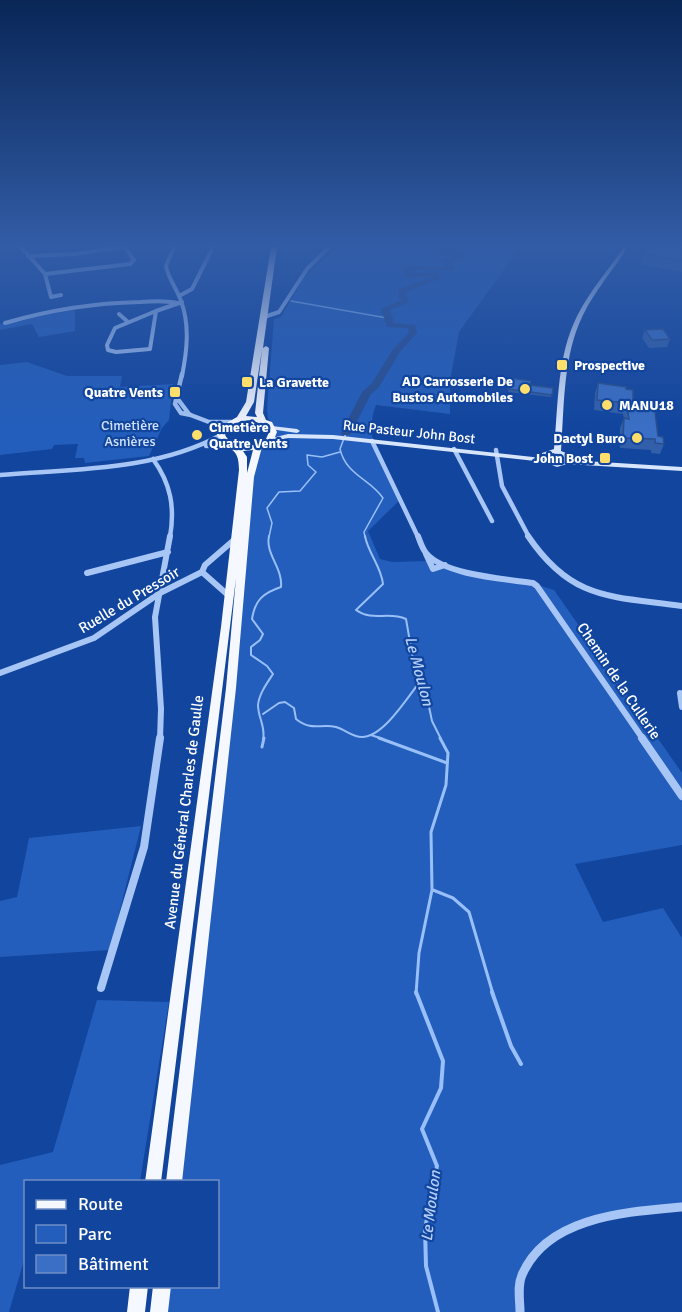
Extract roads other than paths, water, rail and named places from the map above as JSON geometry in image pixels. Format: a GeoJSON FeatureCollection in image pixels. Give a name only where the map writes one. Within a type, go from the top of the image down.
{"type":"FeatureCollection","features":[{"type":"Feature","properties":{"kind":"main road"},"geometry":{"type":"LineString","coordinates":[[221,433],[236,421],[251,398],[267,308]]}},
{"type":"Feature","properties":{"kind":"main road"},"geometry":{"type":"LineString","coordinates":[[557,452],[567,364],[575,327],[585,308]]}},
{"type":"Feature","properties":{"kind":"main road"},"geometry":{"type":"LineString","coordinates":[[233,447],[258,447],[270,440],[273,432],[259,413],[266,316]]}},
{"type":"Feature","properties":{"kind":"main road"},"geometry":{"type":"LineString","coordinates":[[236,421],[262,420]]}},
{"type":"Feature","properties":{"kind":"main road","name":"Rue Pasteur John Bost"},"geometry":{"type":"LineString","coordinates":[[272,428],[544,457],[557,465],[566,459]]}},
{"type":"Feature","properties":{"kind":"main road","name":"Avenue du Général Charles de Gaulle"},"geometry":{"type":"LineString","coordinates":[[153,1180],[243,470],[243,457],[221,433]]}},
{"type":"Feature","properties":{"kind":"main road","name":"Rue Pasteur John Bost"},"geometry":{"type":"LineString","coordinates":[[270,440],[288,436],[333,435]]}},
{"type":"Feature","properties":{"kind":"main road","name":"Rue Pasteur John Bost"},"geometry":{"type":"LineString","coordinates":[[353,437],[372,441],[496,452]]}},
{"type":"Feature","properties":{"kind":"main road","name":"Avenue du Général Charles de Gaulle"},"geometry":{"type":"LineString","coordinates":[[174,1180],[228,711],[252,467],[258,447]]}},
{"type":"Feature","properties":{"kind":"main road"},"geometry":{"type":"LineString","coordinates":[[544,457],[550,451],[557,452],[566,459],[682,469]]}},
{"type":"Feature","properties":{"kind":"main road"},"geometry":{"type":"LineString","coordinates":[[136,1312],[139,1288]]}},
{"type":"Feature","properties":{"kind":"main road"},"geometry":{"type":"LineString","coordinates":[[159,1312],[162,1288]]}},
{"type":"Feature","properties":{"kind":"street"},"geometry":{"type":"LineString","coordinates":[[5,323],[57,308]]}},
{"type":"Feature","properties":{"kind":"street"},"geometry":{"type":"LineString","coordinates":[[156,311],[150,349],[116,352],[108,350],[113,329],[128,322],[156,311],[163,308]]}},
{"type":"Feature","properties":{"kind":"street"},"geometry":{"type":"LineString","coordinates":[[183,308],[185,312],[186,340],[175,404],[177,412],[209,422],[221,433],[203,446]]}},
{"type":"Feature","properties":{"kind":"street"},"geometry":{"type":"LineString","coordinates":[[266,316],[279,312],[281,308]]}},
{"type":"Feature","properties":{"kind":"street"},"geometry":{"type":"LineString","coordinates":[[119,314],[128,322]]}},
{"type":"Feature","properties":{"kind":"street"},"geometry":{"type":"LineString","coordinates":[[177,398],[183,409],[191,415]]}},
{"type":"Feature","properties":{"kind":"street"},"geometry":{"type":"LineString","coordinates":[[209,422],[236,421]]}},
{"type":"Feature","properties":{"kind":"street","name":"Chemin de la Cullerie"},"geometry":{"type":"LineString","coordinates":[[372,441],[433,569],[445,565],[471,574],[533,583],[682,796]]}},
{"type":"Feature","properties":{"kind":"street"},"geometry":{"type":"LineString","coordinates":[[0,475],[153,459],[203,446],[233,447]]}},
{"type":"Feature","properties":{"kind":"street"},"geometry":{"type":"LineString","coordinates":[[454,449],[492,521]]}},
{"type":"Feature","properties":{"kind":"street"},"geometry":{"type":"LineString","coordinates":[[496,452],[501,482],[512,512],[560,575],[590,591],[682,606]]}},
{"type":"Feature","properties":{"kind":"street"},"geometry":{"type":"LineString","coordinates":[[101,988],[111,950],[133,886],[153,798],[161,719],[159,664],[154,628],[168,552],[172,500],[166,478],[153,459]]}},
{"type":"Feature","properties":{"kind":"street"},"geometry":{"type":"LineString","coordinates":[[228,595],[202,572],[205,565],[234,540]]}},
{"type":"Feature","properties":{"kind":"street"},"geometry":{"type":"LineString","coordinates":[[87,573],[168,552]]}},
{"type":"Feature","properties":{"kind":"street","name":"Ruelle du Pressoir"},"geometry":{"type":"LineString","coordinates":[[0,673],[94,638],[160,593],[202,572]]}},
{"type":"Feature","properties":{"kind":"street"},"geometry":{"type":"LineString","coordinates":[[680,693],[682,707]]}},
{"type":"Feature","properties":{"kind":"street"},"geometry":{"type":"LineString","coordinates":[[520,1312],[519,1293],[522,1274],[534,1256],[550,1240],[574,1226],[608,1216],[633,1211],[682,1207]]}},
{"type":"Feature","properties":{"kind":"waterway"},"geometry":{"type":"LineString","coordinates":[[332,308],[387,318]]}},
{"type":"Feature","properties":{"kind":"waterway","name":"Le Moulon"},"geometry":{"type":"LineString","coordinates":[[346,433],[367,392],[376,385],[396,351],[413,333],[412,327],[390,325],[385,309],[387,308]]}},
{"type":"Feature","properties":{"kind":"waterway","name":"Le Moulon"},"geometry":{"type":"LineString","coordinates":[[346,433],[340,449],[343,458],[347,465],[383,498],[364,532],[365,537]]}},
{"type":"Feature","properties":{"kind":"waterway"},"geometry":{"type":"LineString","coordinates":[[269,537],[272,523],[267,508],[279,492],[300,491],[316,472],[308,465],[307,455],[322,457],[340,452]]}},
{"type":"Feature","properties":{"kind":"waterway"},"geometry":{"type":"LineString","coordinates":[[263,739],[258,705],[273,674],[267,666],[251,655],[251,647],[260,640],[263,634],[252,619],[255,607],[261,598],[281,587],[281,580],[269,549],[269,536]]}},
{"type":"Feature","properties":{"kind":"waterway","name":"Le Moulon"},"geometry":{"type":"LineString","coordinates":[[365,536],[383,584],[356,610],[362,614],[406,619],[414,665],[422,679]]}},
{"type":"Feature","properties":{"kind":"waterway"},"geometry":{"type":"LineString","coordinates":[[263,714],[279,703],[285,702],[294,708],[296,719],[302,723],[312,726],[336,727],[362,737],[379,730],[387,723],[422,679]]}},
{"type":"Feature","properties":{"kind":"waterway","name":"Le Moulon"},"geometry":{"type":"LineString","coordinates":[[422,679],[432,721],[441,739]]}},
{"type":"Feature","properties":{"kind":"waterway"},"geometry":{"type":"LineString","coordinates":[[371,735],[383,739]]}},
{"type":"Feature","properties":{"kind":"waterway"},"geometry":{"type":"LineString","coordinates":[[262,747],[264,738]]}},
{"type":"Feature","properties":{"kind":"waterway"},"geometry":{"type":"LineString","coordinates":[[379,738],[447,763]]}},
{"type":"Feature","properties":{"kind":"waterway","name":"Le Moulon"},"geometry":{"type":"LineString","coordinates":[[416,992],[419,953],[432,890],[431,832],[446,785],[448,753],[440,738]]}},
{"type":"Feature","properties":{"kind":"waterway"},"geometry":{"type":"LineString","coordinates":[[433,890],[453,898],[469,912],[493,994]]}},
{"type":"Feature","properties":{"kind":"waterway","name":"Le Moulon"},"geometry":{"type":"LineString","coordinates":[[416,992],[443,1061],[441,1088],[422,1129],[437,1166],[425,1229],[426,1266],[438,1312]]}},
{"type":"Feature","properties":{"kind":"waterway"},"geometry":{"type":"LineString","coordinates":[[492,992],[511,1046],[521,1064]]}},
{"type":"Feature","properties":{"kind":"place","name":"Prospective"},"geometry":{"type":"Point","coordinates":[562,365]}},
{"type":"Feature","properties":{"kind":"place","name":"La Gravette"},"geometry":{"type":"Point","coordinates":[247,382]}},
{"type":"Feature","properties":{"kind":"place","name":"AD Carrosserie De Bustos Automobiles"},"geometry":{"type":"Point","coordinates":[525,389]}},
{"type":"Feature","properties":{"kind":"place","name":"Quatre Vents"},"geometry":{"type":"Point","coordinates":[175,392]}},
{"type":"Feature","properties":{"kind":"place","name":"MANU18"},"geometry":{"type":"Point","coordinates":[607,405]}},
{"type":"Feature","properties":{"kind":"place","name":"Cimetière Quatre Vents"},"geometry":{"type":"Point","coordinates":[197,435]}},
{"type":"Feature","properties":{"kind":"place","name":"Dactyl Buro"},"geometry":{"type":"Point","coordinates":[637,438]}},
{"type":"Feature","properties":{"kind":"place","name":"John Bost"},"geometry":{"type":"Point","coordinates":[605,458]}},
{"type":"Feature","properties":{"kind":"park label","name":"Cimetière Asnières"},"geometry":{"type":"Point","coordinates":[130,433]}}]}
